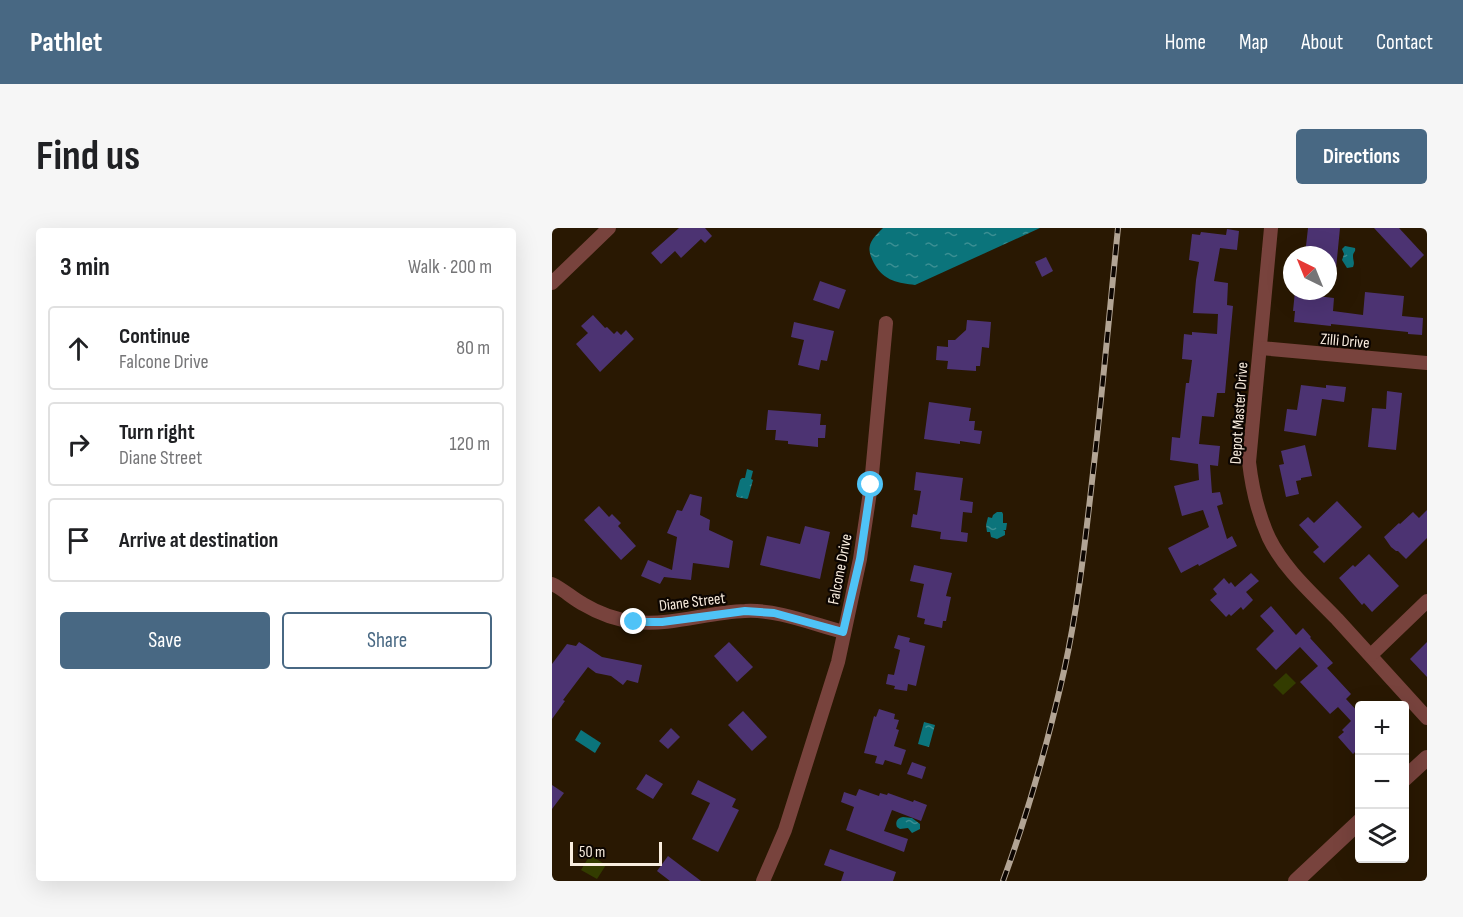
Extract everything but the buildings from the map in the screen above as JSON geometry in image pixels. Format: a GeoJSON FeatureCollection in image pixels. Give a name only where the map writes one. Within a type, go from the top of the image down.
{"type":"FeatureCollection","features":[{"type":"Feature","properties":{"kind":"street"},"geometry":{"type":"LineString","coordinates":[[552,283],[609,228]]}},
{"type":"Feature","properties":{"kind":"street","name":"Depot Master Drive"},"geometry":{"type":"LineString","coordinates":[[1271,228],[1249,462],[1251,485],[1258,508],[1269,539],[1288,567],[1427,718]]}},
{"type":"Feature","properties":{"kind":"street","name":"Falcone Drive"},"geometry":{"type":"LineString","coordinates":[[763,881],[785,830],[838,662],[860,559],[871,485],[886,323]]}},
{"type":"Feature","properties":{"kind":"street","name":"Zilli Drive"},"geometry":{"type":"LineString","coordinates":[[1260,348],[1427,363]]}},
{"type":"Feature","properties":{"kind":"street","name":"Diane Street"},"geometry":{"type":"LineString","coordinates":[[552,584],[582,604],[607,615],[634,622],[662,622],[745,611],[774,613],[843,632]]}},
{"type":"Feature","properties":{"kind":"street"},"geometry":{"type":"LineString","coordinates":[[1371,655],[1427,601]]}},
{"type":"Feature","properties":{"kind":"street"},"geometry":{"type":"LineString","coordinates":[[1409,774],[1427,758]]}},
{"type":"Feature","properties":{"kind":"street"},"geometry":{"type":"LineString","coordinates":[[1296,881],[1355,825]]}},
{"type":"Feature","properties":{"kind":"green space"},"geometry":{"type":"Polygon","coordinates":[[[1286,673],[1296,683],[1283,695],[1273,685],[1286,673]]]}},
{"type":"Feature","properties":{"kind":"green space"},"geometry":{"type":"Polygon","coordinates":[[[590,855],[606,865],[597,879],[581,870],[590,855]]]}},
{"type":"Feature","properties":{"kind":"water"},"geometry":{"type":"Polygon","coordinates":[[[883,228],[1040,228],[915,285],[887,278],[875,265],[869,249],[874,237],[883,228]]]}},
{"type":"Feature","properties":{"kind":"water"},"geometry":{"type":"Polygon","coordinates":[[[1345,246],[1355,248],[1353,267],[1347,268],[1342,260],[1344,254],[1342,249],[1345,246]]]}},
{"type":"Feature","properties":{"kind":"water"},"geometry":{"type":"Polygon","coordinates":[[[747,469],[753,471],[751,479],[753,480],[747,499],[736,495],[740,480],[745,478],[747,469]]]}},
{"type":"Feature","properties":{"kind":"water"},"geometry":{"type":"Polygon","coordinates":[[[997,512],[1002,512],[1003,523],[1007,523],[1006,530],[1003,530],[1005,535],[997,539],[991,537],[990,532],[987,532],[986,525],[988,517],[992,518],[997,512]]]}},
{"type":"Feature","properties":{"kind":"water"},"geometry":{"type":"Polygon","coordinates":[[[924,722],[935,725],[929,747],[918,744],[924,722]]]}},
{"type":"Feature","properties":{"kind":"water"},"geometry":{"type":"Polygon","coordinates":[[[581,730],[601,743],[595,753],[575,740],[581,730]]]}},
{"type":"Feature","properties":{"kind":"water"},"geometry":{"type":"Polygon","coordinates":[[[903,817],[912,818],[920,824],[920,829],[912,833],[908,828],[897,827],[897,820],[903,817]]]}},
{"type":"Feature","properties":{"kind":"railway"},"geometry":{"type":"LineString","coordinates":[[1003,881],[1044,751],[1074,620],[1094,464],[1118,228]]}},
{"type":"Feature","properties":{"kind":"route"},"geometry":{"type":"LineString","coordinates":[[634,622],[662,622],[745,611],[774,613],[843,632],[860,559],[871,485]]}}]}
